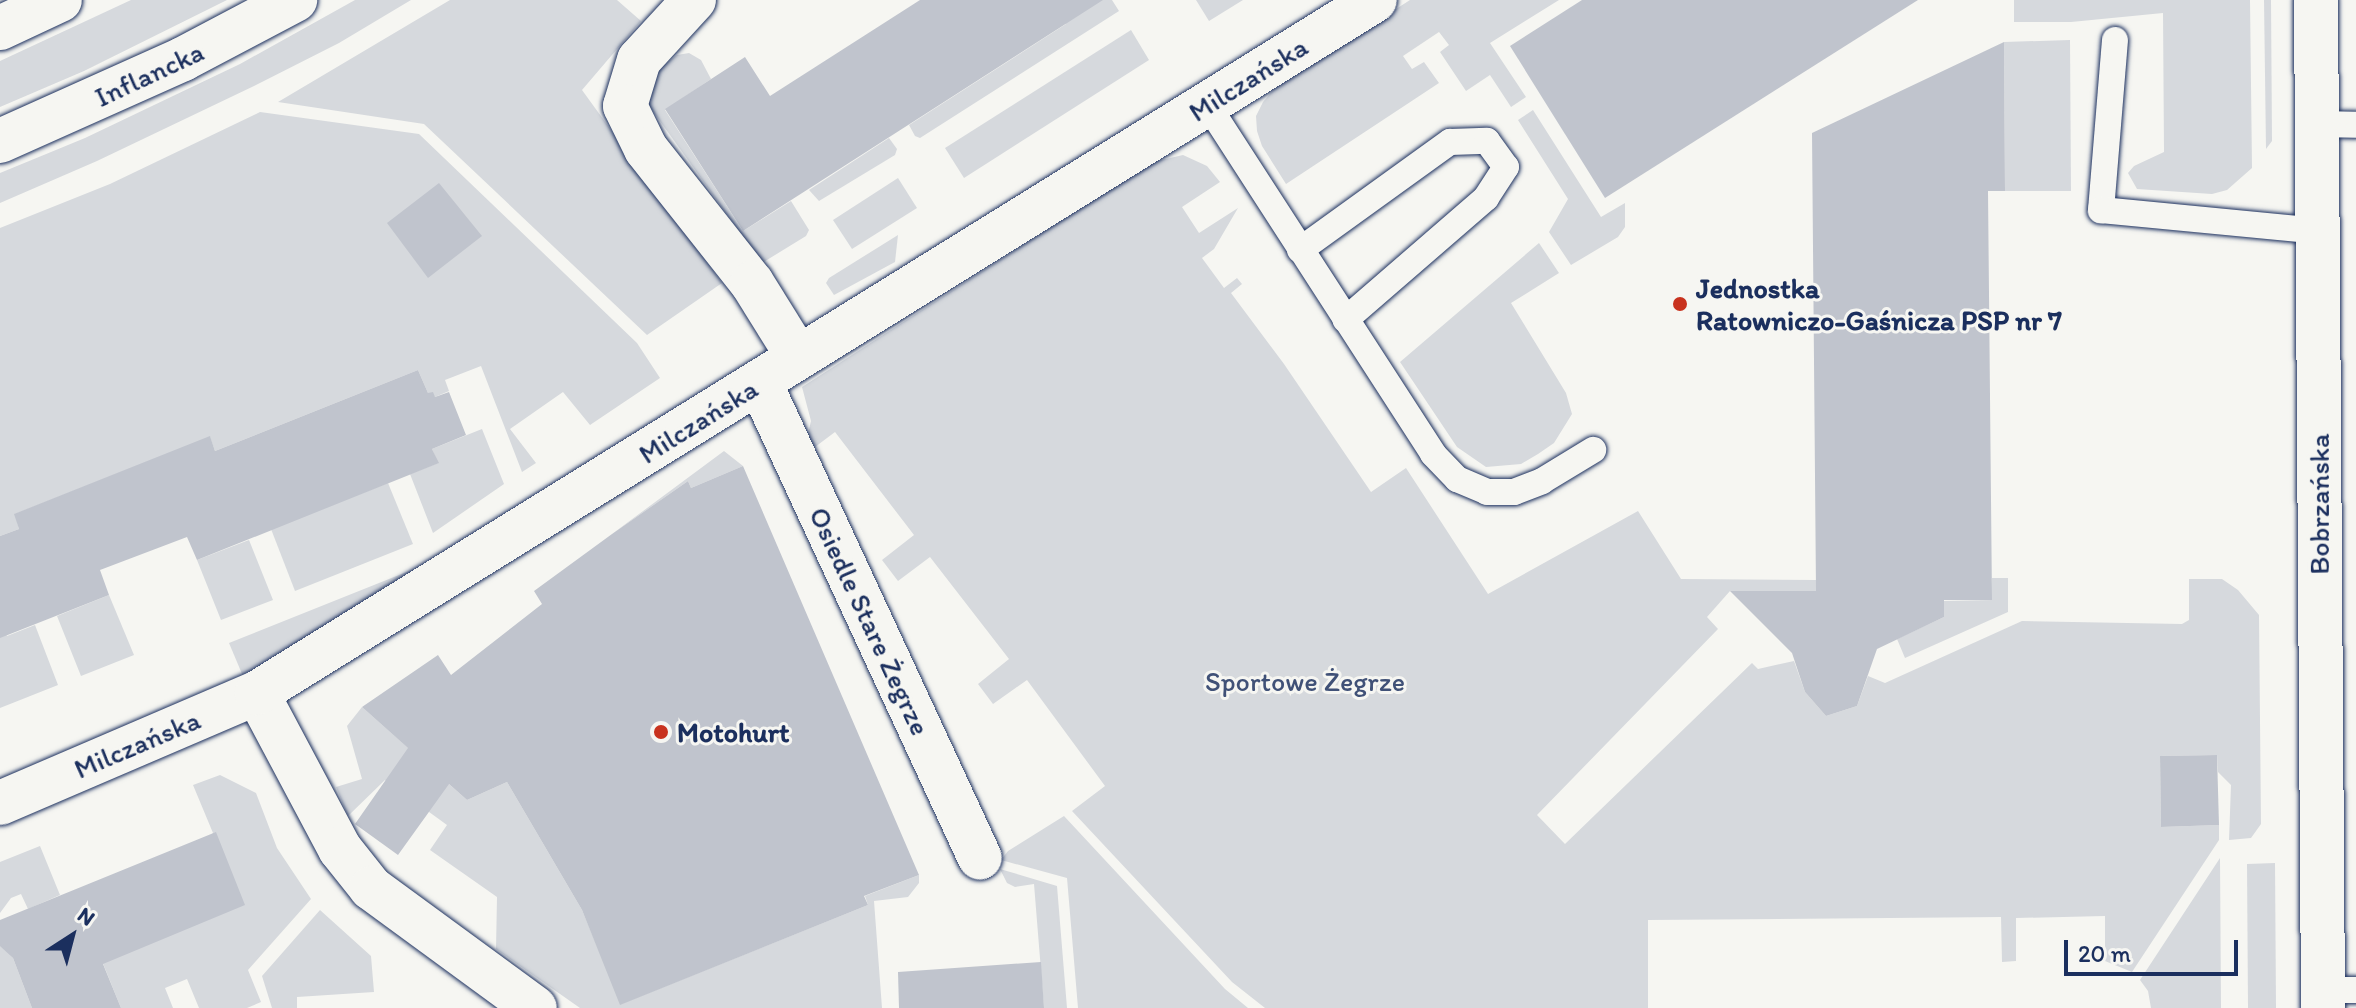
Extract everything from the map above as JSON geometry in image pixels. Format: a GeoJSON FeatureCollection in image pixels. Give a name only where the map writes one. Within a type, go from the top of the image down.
{"type":"FeatureCollection","features":[{"type":"Feature","properties":{"kind":"street"},"geometry":{"type":"LineString","coordinates":[[0,28],[60,0]]}},
{"type":"Feature","properties":{"kind":"street","name":"Inflancka"},"geometry":{"type":"LineString","coordinates":[[0,141],[183,59],[295,0]]}},
{"type":"Feature","properties":{"kind":"street"},"geometry":{"type":"LineString","coordinates":[[694,0],[639,60],[625,106],[646,149],[752,283],[798,357]]}},
{"type":"Feature","properties":{"kind":"street","name":"Milczańska"},"geometry":{"type":"LineString","coordinates":[[0,803],[257,693],[1375,0]]}},
{"type":"Feature","properties":{"kind":"street","name":"Bobrzańska"},"geometry":{"type":"LineString","coordinates":[[2316,0],[2336,125],[2318,231],[2334,996]]}},
{"type":"Feature","properties":{"kind":"street","name":"Osiedle Stare Żegrze"},"geometry":{"type":"LineString","coordinates":[[760,383],[980,858]]}},
{"type":"Feature","properties":{"kind":"street"},"geometry":{"type":"LineString","coordinates":[[257,693],[340,849],[371,888],[535,1008]]}},
{"type":"Feature","properties":{"kind":"lane"},"geometry":{"type":"LineString","coordinates":[[2115,40],[2101,210],[2318,231]]}},
{"type":"Feature","properties":{"kind":"lane"},"geometry":{"type":"LineString","coordinates":[[1207,104],[1433,454],[1457,479],[1487,492],[1514,492],[1542,481],[1593,450]]}},
{"type":"Feature","properties":{"kind":"lane"},"geometry":{"type":"LineString","coordinates":[[1300,250],[1450,142],[1487,141],[1506,167],[1486,198],[1345,320]]}},
{"type":"Feature","properties":{"kind":"green space"},"geometry":{"type":"Polygon","coordinates":[[[131,0],[227,0],[84,71],[0,107],[0,61],[131,0]]]}},
{"type":"Feature","properties":{"kind":"green space"},"geometry":{"type":"Polygon","coordinates":[[[355,0],[411,0],[339,43],[254,86],[97,161],[0,203],[0,173],[85,138],[240,64],[355,0]]]}},
{"type":"Feature","properties":{"kind":"green space"},"geometry":{"type":"Polygon","coordinates":[[[450,0],[617,0],[641,21],[582,90],[722,283],[647,335],[424,124],[278,102],[450,0]]]}},
{"type":"Feature","properties":{"kind":"green space"},"geometry":{"type":"Polygon","coordinates":[[[1051,0],[1112,0],[1119,11],[920,138],[915,136],[909,125],[1066,24],[1051,0]]]}},
{"type":"Feature","properties":{"kind":"green space"},"geometry":{"type":"Polygon","coordinates":[[[1196,0],[1243,0],[1209,21],[1196,0]]]}},
{"type":"Feature","properties":{"kind":"green space"},"geometry":{"type":"Polygon","coordinates":[[[1410,0],[1559,0],[1490,43],[1526,97],[1511,107],[1490,75],[1466,91],[1440,52],[1449,45],[1439,32],[1403,56],[1412,69],[1424,62],[1439,83],[1286,184],[1262,146],[1257,131],[1256,116],[1263,102],[1276,87],[1410,0]]]}},
{"type":"Feature","properties":{"kind":"green space"},"geometry":{"type":"Polygon","coordinates":[[[2014,0],[2250,0],[2252,168],[2227,190],[2212,194],[2137,189],[2128,173],[2134,166],[2164,152],[2163,13],[2071,22],[2014,22],[2014,0]]]}},
{"type":"Feature","properties":{"kind":"green space"},"geometry":{"type":"Polygon","coordinates":[[[2264,0],[2271,0],[2272,141],[2266,149],[2264,0]]]}},
{"type":"Feature","properties":{"kind":"green space"},"geometry":{"type":"Polygon","coordinates":[[[1131,30],[1149,60],[964,178],[945,148],[1131,30]]]}},
{"type":"Feature","properties":{"kind":"green space"},"geometry":{"type":"Polygon","coordinates":[[[2070,40],[2071,191],[2005,191],[2004,42],[2070,40]]]}},
{"type":"Feature","properties":{"kind":"green space"},"geometry":{"type":"Polygon","coordinates":[[[689,53],[701,60],[711,79],[665,110],[743,231],[791,201],[809,230],[806,236],[762,263],[647,103],[653,74],[677,55],[689,53]]]}},
{"type":"Feature","properties":{"kind":"green space"},"geometry":{"type":"Polygon","coordinates":[[[1533,110],[1601,217],[1625,203],[1625,227],[1618,237],[1571,265],[1549,232],[1568,199],[1518,120],[1533,110]]]}},
{"type":"Feature","properties":{"kind":"green space"},"geometry":{"type":"Polygon","coordinates":[[[260,112],[419,134],[637,343],[660,378],[590,425],[563,392],[510,429],[536,463],[522,472],[481,366],[445,380],[449,391],[435,397],[428,393],[418,370],[215,451],[210,437],[15,514],[19,529],[0,536],[0,228],[110,184],[260,112]]]}},
{"type":"Feature","properties":{"kind":"green space"},"geometry":{"type":"Polygon","coordinates":[[[889,138],[897,149],[895,155],[819,201],[809,190],[889,138]]]}},
{"type":"Feature","properties":{"kind":"green space","name":"Sportowe Żegrze"},"geometry":{"type":"Polygon","coordinates":[[[1183,155],[1207,166],[1220,182],[1182,207],[1199,233],[1238,208],[1214,249],[1202,258],[1224,288],[1237,278],[1242,284],[1231,293],[1284,364],[1371,492],[1406,468],[1488,594],[1638,511],[1681,579],[1816,580],[1816,594],[1730,591],[1707,617],[1718,629],[1537,815],[1565,844],[1752,663],[1758,669],[1794,661],[1805,692],[1826,716],[1857,706],[1868,676],[1885,683],[2022,621],[2182,624],[2189,620],[2189,579],[2222,579],[2238,590],[2259,615],[2261,824],[2251,838],[2229,840],[2231,785],[2218,772],[2217,755],[2160,756],[2161,827],[2219,825],[2219,840],[2132,972],[2105,961],[2105,916],[2016,918],[2016,961],[2002,962],[2001,917],[1648,920],[1648,1008],[1265,1008],[1232,982],[1072,811],[1105,786],[1027,680],[993,704],[978,684],[1009,659],[930,557],[898,581],[882,560],[914,535],[835,432],[803,456],[811,421],[802,387],[1153,162],[1183,155]]]}},
{"type":"Feature","properties":{"kind":"green space"},"geometry":{"type":"Polygon","coordinates":[[[898,178],[917,208],[852,249],[833,220],[898,178]]]}},
{"type":"Feature","properties":{"kind":"green space"},"geometry":{"type":"Polygon","coordinates":[[[898,235],[895,262],[834,295],[826,283],[829,278],[898,235]]]}},
{"type":"Feature","properties":{"kind":"green space"},"geometry":{"type":"Polygon","coordinates":[[[1539,243],[1559,273],[1511,303],[1566,393],[1572,414],[1554,443],[1538,454],[1521,464],[1486,467],[1457,447],[1400,362],[1539,243]]]}},
{"type":"Feature","properties":{"kind":"green space"},"geometry":{"type":"Polygon","coordinates":[[[482,429],[504,484],[433,533],[410,474],[438,463],[432,449],[482,429]]]}},
{"type":"Feature","properties":{"kind":"green space"},"geometry":{"type":"Polygon","coordinates":[[[724,451],[743,466],[691,488],[688,481],[612,534],[724,451]]]}},
{"type":"Feature","properties":{"kind":"green space"},"geometry":{"type":"Polygon","coordinates":[[[388,483],[413,544],[295,591],[271,529],[388,483]]]}},
{"type":"Feature","properties":{"kind":"green space"},"geometry":{"type":"Polygon","coordinates":[[[249,540],[273,600],[221,620],[197,560],[249,540]]]}},
{"type":"Feature","properties":{"kind":"green space"},"geometry":{"type":"Polygon","coordinates":[[[429,563],[245,681],[229,643],[429,563]]]}},
{"type":"Feature","properties":{"kind":"green space"},"geometry":{"type":"Polygon","coordinates":[[[1992,578],[2008,578],[2008,612],[1905,658],[1897,639],[1944,617],[1944,601],[1991,600],[1992,578]]]}},
{"type":"Feature","properties":{"kind":"green space"},"geometry":{"type":"Polygon","coordinates":[[[109,595],[134,655],[81,676],[57,616],[109,595]]]}},
{"type":"Feature","properties":{"kind":"green space"},"geometry":{"type":"Polygon","coordinates":[[[0,622],[7,636],[35,625],[58,685],[0,708],[0,622]]]}},
{"type":"Feature","properties":{"kind":"green space"},"geometry":{"type":"Polygon","coordinates":[[[362,707],[467,800],[507,782],[582,910],[621,1004],[868,905],[865,896],[919,875],[919,883],[908,897],[874,901],[882,1008],[580,1008],[496,949],[497,897],[430,850],[447,825],[385,780],[348,816],[336,787],[362,779],[347,726],[362,707]]]}},
{"type":"Feature","properties":{"kind":"green space"},"geometry":{"type":"Polygon","coordinates":[[[220,775],[256,793],[277,848],[311,899],[248,970],[261,1002],[247,1008],[199,1008],[187,979],[165,988],[173,1008],[121,1008],[102,961],[213,833],[193,785],[220,775]]]}},
{"type":"Feature","properties":{"kind":"green space"},"geometry":{"type":"Polygon","coordinates":[[[1064,816],[1225,989],[1248,1008],[1078,1008],[1067,878],[1001,860],[1008,851],[1064,816]]]}},
{"type":"Feature","properties":{"kind":"green space"},"geometry":{"type":"Polygon","coordinates":[[[40,846],[60,895],[28,909],[21,894],[11,898],[0,913],[0,862],[40,846]]]}},
{"type":"Feature","properties":{"kind":"green space"},"geometry":{"type":"Polygon","coordinates":[[[2220,858],[2221,1008],[2151,1008],[2148,991],[2140,980],[2220,858]]]}},
{"type":"Feature","properties":{"kind":"green space"},"geometry":{"type":"Polygon","coordinates":[[[2275,863],[2276,1008],[2248,1008],[2247,864],[2275,863]]]}},
{"type":"Feature","properties":{"kind":"green space"},"geometry":{"type":"Polygon","coordinates":[[[1000,869],[1057,886],[1067,1008],[1044,1008],[1034,884],[1015,887],[1007,883],[1000,869]]]}},
{"type":"Feature","properties":{"kind":"green space"},"geometry":{"type":"Polygon","coordinates":[[[320,910],[371,956],[374,992],[297,997],[297,1008],[272,1008],[262,976],[320,910]]]}},
{"type":"Feature","properties":{"kind":"green space"},"geometry":{"type":"Polygon","coordinates":[[[0,943],[13,958],[32,1008],[0,1008],[0,943]]]}},
{"type":"Feature","properties":{"kind":"building"},"geometry":{"type":"Polygon","coordinates":[[[920,0],[1103,0],[743,231],[665,109],[745,57],[770,96],[920,0]]]}},
{"type":"Feature","properties":{"kind":"building"},"geometry":{"type":"Polygon","coordinates":[[[1582,0],[1918,0],[1605,198],[1510,46],[1582,0]]]}},
{"type":"Feature","properties":{"kind":"building"},"geometry":{"type":"Polygon","coordinates":[[[2004,42],[2005,191],[1988,191],[1992,600],[1944,600],[1944,617],[1877,649],[1857,706],[1826,716],[1805,692],[1792,653],[1730,591],[1816,591],[1812,133],[2004,42]]]}},
{"type":"Feature","properties":{"kind":"building"},"geometry":{"type":"Polygon","coordinates":[[[439,183],[482,236],[428,278],[387,223],[439,183]]]}},
{"type":"Feature","properties":{"kind":"building"},"geometry":{"type":"Polygon","coordinates":[[[418,370],[428,393],[433,392],[435,397],[449,392],[466,435],[432,449],[439,463],[197,560],[187,537],[100,570],[109,595],[0,638],[0,536],[19,529],[14,514],[210,436],[215,451],[418,370]]]}},
{"type":"Feature","properties":{"kind":"building","name":"Motohurt"},"geometry":{"type":"Polygon","coordinates":[[[743,466],[919,875],[864,896],[868,905],[620,1005],[582,910],[507,782],[467,800],[449,784],[398,855],[355,824],[408,748],[362,707],[438,655],[451,675],[542,604],[534,591],[612,534],[688,481],[691,488],[743,466]]]}},
{"type":"Feature","properties":{"kind":"building"},"geometry":{"type":"Polygon","coordinates":[[[2217,755],[2219,825],[2161,827],[2160,756],[2217,755]]]}},
{"type":"Feature","properties":{"kind":"building"},"geometry":{"type":"Polygon","coordinates":[[[216,832],[245,905],[103,964],[121,1008],[32,1008],[13,958],[0,946],[0,920],[216,832]]]}},
{"type":"Feature","properties":{"kind":"building"},"geometry":{"type":"Polygon","coordinates":[[[1041,962],[1044,1008],[899,1008],[898,972],[1041,962]]]}},
{"type":"Feature","properties":{"kind":"place","name":"Jednostka Ratowniczo-Gaśnicza PSP nr 7"},"geometry":{"type":"Point","coordinates":[1680,304]}},
{"type":"Feature","properties":{"kind":"place","name":"Motohurt"},"geometry":{"type":"Point","coordinates":[661,732]}}]}
